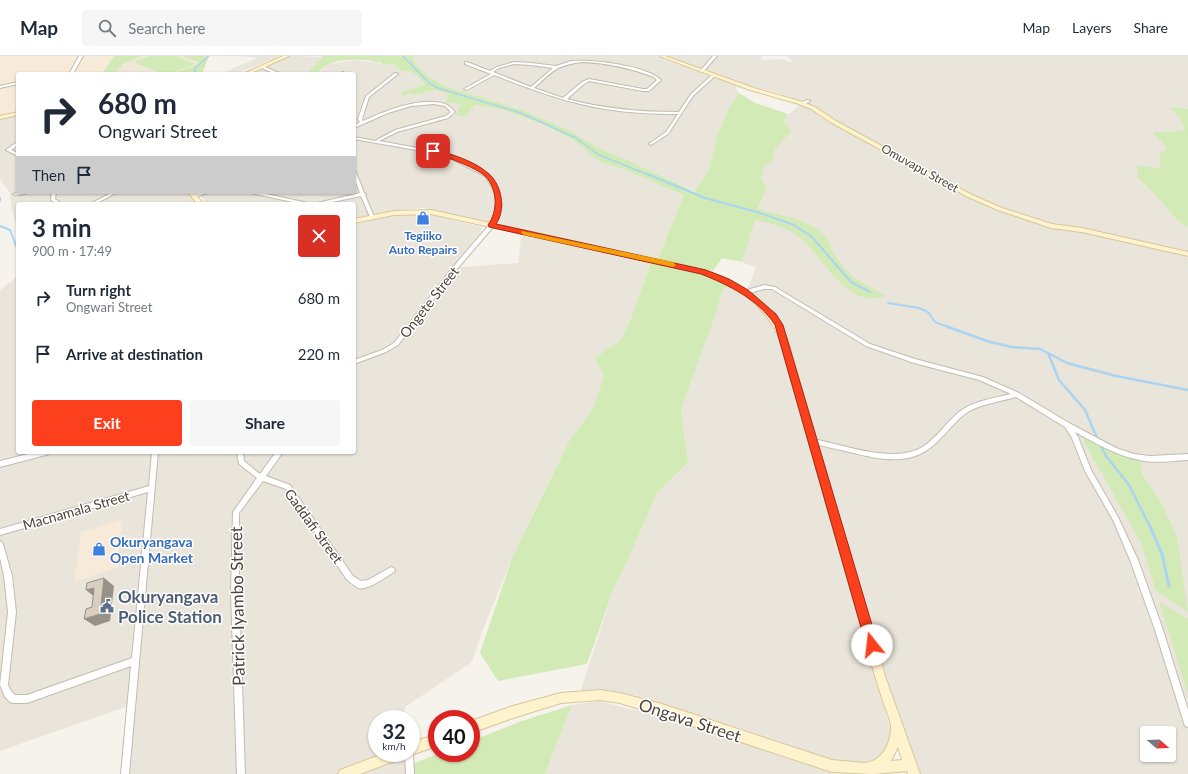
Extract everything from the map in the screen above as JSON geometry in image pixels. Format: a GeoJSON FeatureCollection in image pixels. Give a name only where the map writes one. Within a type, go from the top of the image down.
{"type":"FeatureCollection","features":[{"type":"Feature","properties":{"kind":"street"},"geometry":{"type":"LineString","coordinates":[[72,72],[81,56]]}},
{"type":"Feature","properties":{"kind":"street"},"geometry":{"type":"LineString","coordinates":[[250,72],[287,56]]}},
{"type":"Feature","properties":{"kind":"street","name":"Omuvapu Street"},"geometry":{"type":"LineString","coordinates":[[660,56],[752,89],[801,103],[813,108],[834,122],[970,196],[1000,209],[1051,226],[1082,230],[1188,254]]}},
{"type":"Feature","properties":{"kind":"street"},"geometry":{"type":"LineString","coordinates":[[702,71],[715,56]]}},
{"type":"Feature","properties":{"kind":"street"},"geometry":{"type":"LineString","coordinates":[[532,88],[556,67],[576,61],[610,62],[648,73],[655,76],[659,80],[648,90],[589,80],[583,83],[564,99]]}},
{"type":"Feature","properties":{"kind":"street"},"geometry":{"type":"LineString","coordinates":[[466,63],[564,99],[624,111],[680,113]]}},
{"type":"Feature","properties":{"kind":"street"},"geometry":{"type":"LineString","coordinates":[[466,89],[492,73],[499,66],[507,64],[533,64],[556,67]]}},
{"type":"Feature","properties":{"kind":"street"},"geometry":{"type":"LineString","coordinates":[[262,67],[273,72]]}},
{"type":"Feature","properties":{"kind":"street"},"geometry":{"type":"LineString","coordinates":[[362,123],[360,119],[367,96],[396,74]]}},
{"type":"Feature","properties":{"kind":"street"},"geometry":{"type":"LineString","coordinates":[[651,144],[667,133],[694,91],[714,75]]}},
{"type":"Feature","properties":{"kind":"street"},"geometry":{"type":"LineString","coordinates":[[0,87],[16,83]]}},
{"type":"Feature","properties":{"kind":"street"},"geometry":{"type":"LineString","coordinates":[[801,103],[808,102]]}},
{"type":"Feature","properties":{"kind":"street"},"geometry":{"type":"LineString","coordinates":[[356,126],[392,110],[428,103],[446,105],[453,112],[447,117],[400,130],[377,142]]}},
{"type":"Feature","properties":{"kind":"street"},"geometry":{"type":"LineString","coordinates":[[0,118],[16,114]]}},
{"type":"Feature","properties":{"kind":"street","name":"Ongete Street"},"geometry":{"type":"LineString","coordinates":[[356,138],[445,154],[487,175],[495,189],[500,205],[496,219],[492,225],[455,268],[396,344],[384,351],[356,361]]}},
{"type":"Feature","properties":{"kind":"street"},"geometry":{"type":"LineString","coordinates":[[16,144],[8,150],[16,154]]}},
{"type":"Feature","properties":{"kind":"street"},"geometry":{"type":"LineString","coordinates":[[356,177],[372,217]]}},
{"type":"Feature","properties":{"kind":"street"},"geometry":{"type":"LineString","coordinates":[[54,194],[53,199],[57,202]]}},
{"type":"Feature","properties":{"kind":"street"},"geometry":{"type":"LineString","coordinates":[[96,202],[112,194]]}},
{"type":"Feature","properties":{"kind":"street"},"geometry":{"type":"LineString","coordinates":[[260,194],[298,202]]}},
{"type":"Feature","properties":{"kind":"street"},"geometry":{"type":"LineString","coordinates":[[326,202],[364,194]]}},
{"type":"Feature","properties":{"kind":"street","name":"Ongava Street"},"geometry":{"type":"LineString","coordinates":[[356,221],[412,211],[431,212],[699,270],[726,281],[746,292],[764,306],[779,325],[896,725],[912,770],[864,769],[832,766],[662,710],[620,698],[600,695],[561,698],[520,709],[480,724]]}},
{"type":"Feature","properties":{"kind":"street"},"geometry":{"type":"LineString","coordinates":[[746,292],[764,287],[773,288],[868,344],[914,361],[981,378],[1017,395],[1067,425],[1102,443],[1133,455],[1155,459],[1188,457]]}},
{"type":"Feature","properties":{"kind":"street"},"geometry":{"type":"LineString","coordinates":[[814,441],[880,455],[912,455],[928,446],[970,408],[1017,395]]}},
{"type":"Feature","properties":{"kind":"street"},"geometry":{"type":"LineString","coordinates":[[1067,425],[1075,437],[1088,471],[1116,519],[1134,560],[1158,627],[1188,723]]}},
{"type":"Feature","properties":{"kind":"street"},"geometry":{"type":"LineString","coordinates":[[0,464],[38,454]]}},
{"type":"Feature","properties":{"kind":"street"},"geometry":{"type":"LineString","coordinates":[[125,774],[155,454]]}},
{"type":"Feature","properties":{"kind":"street","name":"Gaddafi Street"},"geometry":{"type":"LineString","coordinates":[[240,454],[242,462],[260,477],[288,487],[350,578],[360,585],[369,583],[391,570]]}},
{"type":"Feature","properties":{"kind":"street","name":"Patrick Iyambo Street"},"geometry":{"type":"LineString","coordinates":[[241,774],[235,593],[236,512],[260,477],[278,454]]}},
{"type":"Feature","properties":{"kind":"street","name":"Macnamala Street"},"geometry":{"type":"LineString","coordinates":[[0,532],[152,488]]}},
{"type":"Feature","properties":{"kind":"street"},"geometry":{"type":"LineString","coordinates":[[0,544],[8,576],[12,612],[4,685],[8,694],[13,699],[27,699],[136,660]]}},
{"type":"Feature","properties":{"kind":"street"},"geometry":{"type":"LineString","coordinates":[[864,769],[880,764],[890,754],[893,747],[896,725]]}},
{"type":"Feature","properties":{"kind":"street"},"geometry":{"type":"LineString","coordinates":[[344,774],[377,762]]}},
{"type":"Feature","properties":{"kind":"street"},"geometry":{"type":"LineString","coordinates":[[409,762],[410,774]]}},
{"type":"Feature","properties":{"kind":"street"},"geometry":{"type":"LineString","coordinates":[[864,769],[884,774]]}},
{"type":"Feature","properties":{"kind":"shaded area"},"geometry":{"type":"Polygon","coordinates":[[[0,56],[114,56],[103,72],[16,72],[16,114],[0,118],[0,56]]]}},
{"type":"Feature","properties":{"kind":"shaded area"},"geometry":{"type":"Polygon","coordinates":[[[143,56],[182,56],[201,63],[180,72],[116,72],[123,64],[143,56]]]}},
{"type":"Feature","properties":{"kind":"shaded area"},"geometry":{"type":"Polygon","coordinates":[[[242,56],[280,56],[241,72],[225,72],[257,58],[242,56]]]}},
{"type":"Feature","properties":{"kind":"shaded area"},"geometry":{"type":"Polygon","coordinates":[[[291,56],[324,57],[308,72],[253,72],[291,56]]]}},
{"type":"Feature","properties":{"kind":"shaded area"},"geometry":{"type":"Polygon","coordinates":[[[413,56],[654,56],[712,77],[714,76],[661,56],[763,56],[761,60],[784,59],[790,62],[792,61],[786,56],[1188,56],[1188,109],[1170,107],[1181,119],[1185,131],[1152,132],[1167,148],[1160,154],[1160,169],[1137,166],[1139,181],[1152,191],[1176,219],[1188,227],[1188,774],[914,774],[823,494],[891,732],[889,747],[876,760],[857,763],[830,760],[634,695],[592,690],[580,693],[613,590],[657,493],[688,463],[681,409],[716,314],[722,291],[732,284],[746,292],[756,268],[742,262],[751,228],[767,187],[761,179],[762,172],[766,163],[773,159],[775,149],[792,131],[782,121],[801,103],[791,97],[764,89],[737,84],[736,88],[739,93],[731,104],[717,136],[710,167],[696,192],[630,161],[602,150],[569,130],[522,110],[445,86],[429,77],[415,63],[413,56]]]}},
{"type":"Feature","properties":{"kind":"shaded area"},"geometry":{"type":"Polygon","coordinates":[[[355,60],[375,61],[384,65],[393,64],[400,70],[412,72],[420,78],[425,85],[401,92],[414,93],[416,95],[434,90],[450,94],[445,101],[462,104],[456,115],[466,115],[475,105],[500,109],[542,124],[573,140],[600,162],[623,169],[685,195],[658,259],[423,208],[399,210],[356,218],[356,202],[205,202],[199,194],[356,194],[356,72],[319,72],[329,64],[355,60]]]}},
{"type":"Feature","properties":{"kind":"shaded area"},"geometry":{"type":"Polygon","coordinates":[[[16,114],[16,194],[192,194],[198,202],[16,202],[16,224],[11,206],[10,193],[0,179],[0,118],[16,114]]]}},
{"type":"Feature","properties":{"kind":"shaded area"},"geometry":{"type":"Polygon","coordinates":[[[423,213],[482,227],[481,232],[451,268],[518,263],[522,232],[652,260],[630,321],[620,341],[594,358],[604,376],[592,411],[569,441],[532,516],[512,558],[481,635],[472,662],[405,707],[404,710],[368,710],[368,762],[409,762],[410,774],[125,774],[131,705],[0,751],[0,290],[16,278],[16,454],[356,454],[356,223],[406,214],[423,213]]]}},
{"type":"Feature","properties":{"kind":"shaded area","name":"Okuryangava Open Market"},"geometry":{"type":"Polygon","coordinates":[[[122,520],[118,567],[74,582],[81,532],[122,520]]]}},
{"type":"Feature","properties":{"kind":"shaded area"},"geometry":{"type":"Polygon","coordinates":[[[598,701],[663,717],[835,774],[545,774],[572,705],[598,701]]]}},
{"type":"Feature","properties":{"kind":"green space"},"geometry":{"type":"Polygon","coordinates":[[[114,56],[143,56],[123,64],[116,72],[103,72],[114,56]]]}},
{"type":"Feature","properties":{"kind":"green space"},"geometry":{"type":"Polygon","coordinates":[[[150,56],[175,56],[195,64],[174,72],[159,72],[134,62],[150,56]]]}},
{"type":"Feature","properties":{"kind":"green space"},"geometry":{"type":"Polygon","coordinates":[[[182,56],[209,56],[203,72],[178,72],[200,63],[182,56]]]}},
{"type":"Feature","properties":{"kind":"green space"},"geometry":{"type":"Polygon","coordinates":[[[320,56],[413,56],[415,63],[429,77],[445,86],[522,110],[569,130],[602,150],[630,161],[695,192],[710,167],[717,136],[731,104],[739,93],[755,103],[788,114],[783,121],[792,131],[775,149],[773,159],[764,167],[761,179],[767,187],[758,209],[793,218],[810,225],[827,238],[834,254],[850,274],[886,296],[867,299],[854,294],[836,279],[804,241],[795,234],[780,227],[755,220],[742,262],[722,258],[713,271],[658,259],[684,195],[623,169],[600,162],[573,140],[542,124],[500,109],[475,105],[466,116],[456,115],[461,104],[445,102],[449,94],[434,90],[415,95],[413,93],[403,96],[401,92],[425,85],[420,78],[412,72],[400,70],[393,64],[383,65],[382,63],[363,60],[348,60],[334,62],[317,72],[308,72],[323,57],[320,56]]]}},
{"type":"Feature","properties":{"kind":"green space"},"geometry":{"type":"Polygon","coordinates":[[[1169,107],[1188,109],[1188,227],[1176,219],[1152,191],[1138,179],[1137,165],[1160,169],[1160,154],[1167,148],[1152,132],[1185,131],[1181,119],[1169,107]]]}},
{"type":"Feature","properties":{"kind":"green space"},"geometry":{"type":"Polygon","coordinates":[[[652,260],[699,270],[732,284],[722,291],[716,314],[681,409],[688,463],[657,493],[613,590],[587,664],[498,681],[480,653],[512,558],[569,441],[592,411],[604,376],[594,358],[620,341],[630,321],[652,260]]]}},
{"type":"Feature","properties":{"kind":"green space"},"geometry":{"type":"Polygon","coordinates":[[[1082,438],[1140,462],[1142,474],[1162,504],[1177,537],[1188,612],[1156,591],[1141,543],[1082,438]]]}},
{"type":"Feature","properties":{"kind":"green space"},"geometry":{"type":"Polygon","coordinates":[[[1159,602],[1188,619],[1188,693],[1159,602]]]}},
{"type":"Feature","properties":{"kind":"green space"},"geometry":{"type":"Polygon","coordinates":[[[572,705],[545,774],[410,774],[410,765],[428,758],[428,762],[480,762],[480,737],[522,721],[572,705]]]}},
{"type":"Feature","properties":{"kind":"building"},"geometry":{"type":"Polygon","coordinates":[[[104,578],[100,614],[84,619],[86,609],[92,607],[94,588],[86,590],[87,583],[104,578]]]}},
{"type":"Feature","properties":{"kind":"waterway"},"geometry":{"type":"LineString","coordinates":[[195,72],[194,69],[209,56]]}},
{"type":"Feature","properties":{"kind":"waterway"},"geometry":{"type":"LineString","coordinates":[[403,56],[429,83],[438,88],[521,113],[576,138],[599,155],[649,175]]}},
{"type":"Feature","properties":{"kind":"waterway"},"geometry":{"type":"LineString","coordinates":[[647,174],[705,198],[757,212],[794,225],[812,237],[851,282],[870,292]]}},
{"type":"Feature","properties":{"kind":"waterway"},"geometry":{"type":"LineString","coordinates":[[0,226],[10,230],[16,246]]}},
{"type":"Feature","properties":{"kind":"waterway"},"geometry":{"type":"LineString","coordinates":[[888,303],[919,308],[928,312],[935,322],[951,328]]}},
{"type":"Feature","properties":{"kind":"waterway"},"geometry":{"type":"LineString","coordinates":[[948,327],[990,342],[1012,347],[1040,349],[1048,353]]}},
{"type":"Feature","properties":{"kind":"waterway"},"geometry":{"type":"LineString","coordinates":[[1048,353],[1067,363],[1116,376],[1188,390]]}},
{"type":"Feature","properties":{"kind":"waterway"},"geometry":{"type":"LineString","coordinates":[[1048,353],[1059,380],[1085,410],[1098,440]]}},
{"type":"Feature","properties":{"kind":"waterway"},"geometry":{"type":"LineString","coordinates":[[1100,444],[1106,456],[1129,485],[1148,523]]}},
{"type":"Feature","properties":{"kind":"waterway"},"geometry":{"type":"LineString","coordinates":[[1148,522],[1162,554],[1169,586]]}},
{"type":"Feature","properties":{"kind":"slow traffic"},"geometry":{"type":"LineString","coordinates":[[524,233],[673,265]]}},
{"type":"Feature","properties":{"kind":"place","name":"Tegiiko Auto Repairs"},"geometry":{"type":"Point","coordinates":[423,218]}},
{"type":"Feature","properties":{"kind":"place","name":"Okuryangava Open Market"},"geometry":{"type":"Point","coordinates":[99,549]}},
{"type":"Feature","properties":{"kind":"place","name":"Okuryangava Police Station"},"geometry":{"type":"Point","coordinates":[107,606]}},
{"type":"Feature","properties":{"kind":"route"},"geometry":{"type":"LineString","coordinates":[[433,151],[453,156],[487,175],[492,182],[500,205],[499,212],[492,225],[699,270],[726,281],[746,292],[764,306],[773,316],[779,325],[801,397],[872,645]]}}]}
